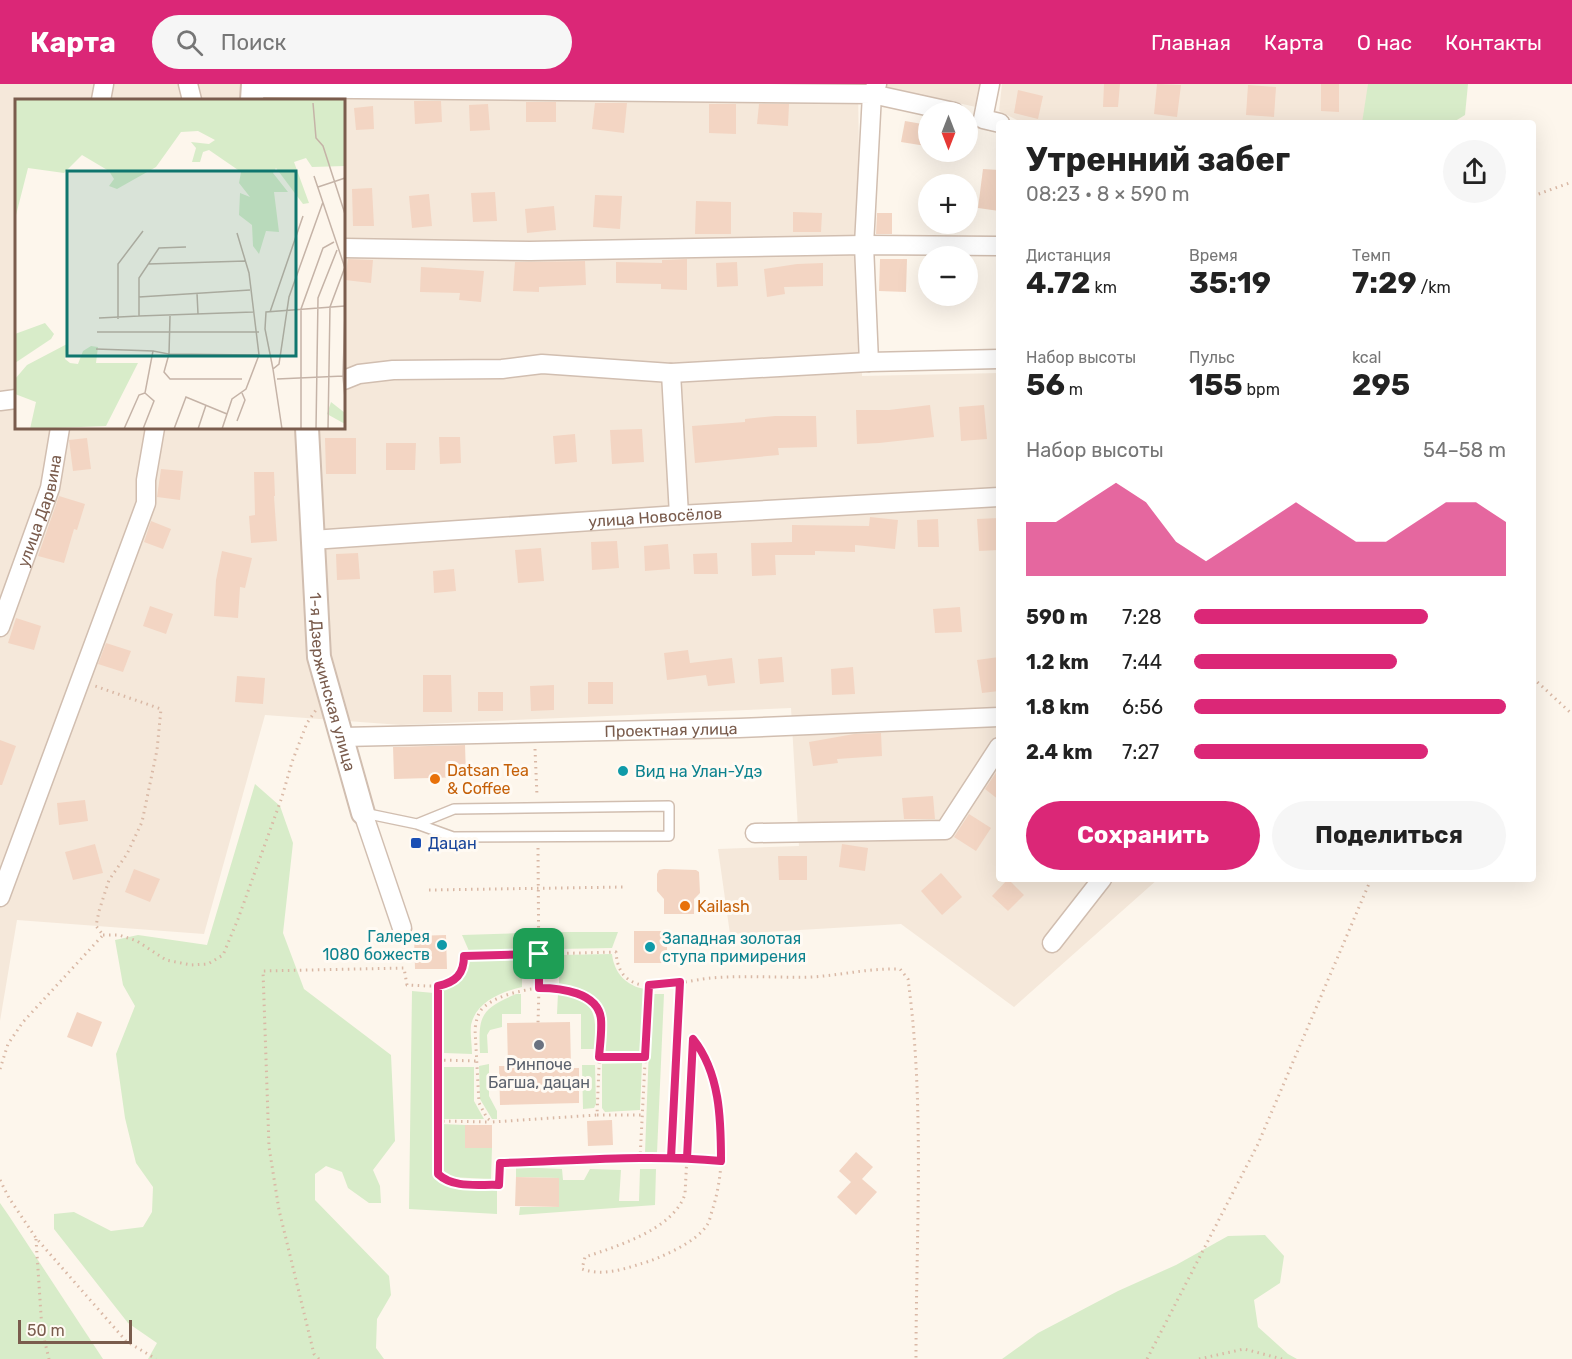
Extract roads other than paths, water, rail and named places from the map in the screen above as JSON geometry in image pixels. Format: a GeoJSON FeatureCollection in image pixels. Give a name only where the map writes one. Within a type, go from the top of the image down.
{"type":"FeatureCollection","features":[{"type":"Feature","properties":{"kind":"street"},"geometry":{"type":"LineString","coordinates":[[101,99],[104,84]]}},
{"type":"Feature","properties":{"kind":"street"},"geometry":{"type":"LineString","coordinates":[[188,84],[192,99]]}},
{"type":"Feature","properties":{"kind":"street"},"geometry":{"type":"LineString","coordinates":[[984,119],[990,84]]}},
{"type":"Feature","properties":{"kind":"street"},"geometry":{"type":"LineString","coordinates":[[869,362],[864,245],[874,89]]}},
{"type":"Feature","properties":{"kind":"street"},"geometry":{"type":"LineString","coordinates":[[253,91],[874,89],[919,102]]}},
{"type":"Feature","properties":{"kind":"street"},"geometry":{"type":"LineString","coordinates":[[345,248],[530,250],[864,245],[996,246]]}},
{"type":"Feature","properties":{"kind":"street"},"geometry":{"type":"LineString","coordinates":[[345,380],[359,374],[393,370],[502,369],[542,364],[671,373],[869,362],[996,359]]}},
{"type":"Feature","properties":{"kind":"street"},"geometry":{"type":"LineString","coordinates":[[671,373],[679,515]]}},
{"type":"Feature","properties":{"kind":"street"},"geometry":{"type":"LineString","coordinates":[[0,400],[15,399]]}},
{"type":"Feature","properties":{"kind":"street","name":"улица Дарвина"},"geometry":{"type":"LineString","coordinates":[[0,627],[50,488],[60,429]]}},
{"type":"Feature","properties":{"kind":"street"},"geometry":{"type":"LineString","coordinates":[[0,897],[146,503],[146,480],[155,429]]}},
{"type":"Feature","properties":{"kind":"street","name":"1-я Дзержинская улица"},"geometry":{"type":"LineString","coordinates":[[307,429],[319,657],[363,813],[402,928]]}},
{"type":"Feature","properties":{"kind":"street","name":"улица Новосёлов"},"geometry":{"type":"LineString","coordinates":[[312,540],[679,515],[996,497]]}},
{"type":"Feature","properties":{"kind":"street","name":"Проектная улица"},"geometry":{"type":"LineString","coordinates":[[343,737],[740,728],[996,717]]}},
{"type":"Feature","properties":{"kind":"street"},"geometry":{"type":"LineString","coordinates":[[755,833],[945,830],[996,752]]}},
{"type":"Feature","properties":{"kind":"street"},"geometry":{"type":"LineString","coordinates":[[1052,943],[1100,882]]}},
{"type":"Feature","properties":{"kind":"lane"},"geometry":{"type":"LineString","coordinates":[[363,813],[417,824],[453,837],[669,836],[669,806],[454,809],[417,824]]}},
{"type":"Feature","properties":{"kind":"place","name":"Вид на Улан-Удэ"},"geometry":{"type":"Point","coordinates":[623,771]}},
{"type":"Feature","properties":{"kind":"place","name":"Datsan Tea & Coffee"},"geometry":{"type":"Point","coordinates":[435,779]}},
{"type":"Feature","properties":{"kind":"place","name":"Дацан"},"geometry":{"type":"Point","coordinates":[416,843]}},
{"type":"Feature","properties":{"kind":"place","name":"Kailash"},"geometry":{"type":"Point","coordinates":[685,906]}},
{"type":"Feature","properties":{"kind":"place","name":"Галерея 1080 божеств"},"geometry":{"type":"Point","coordinates":[442,945]}},
{"type":"Feature","properties":{"kind":"place","name":"Западная золотая ступа примирения"},"geometry":{"type":"Point","coordinates":[650,947]}},
{"type":"Feature","properties":{"kind":"place","name":"Ринпоче Багша, дацан"},"geometry":{"type":"Point","coordinates":[539,1045]}}]}
